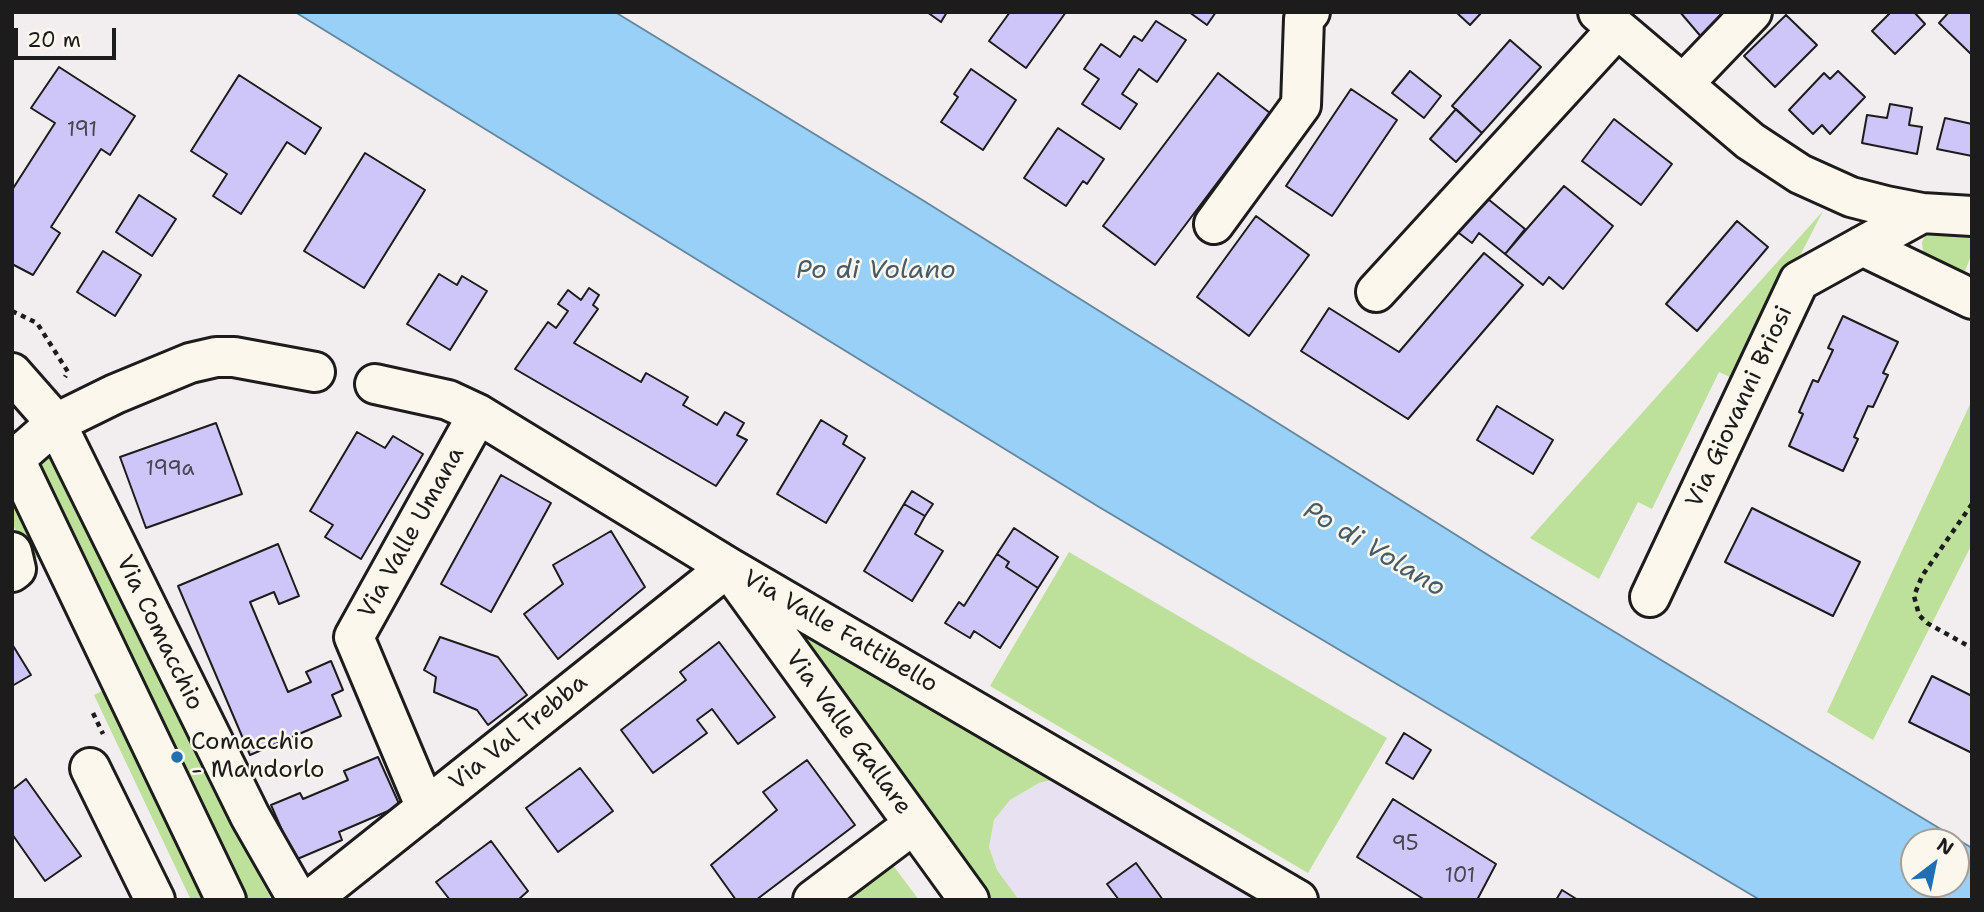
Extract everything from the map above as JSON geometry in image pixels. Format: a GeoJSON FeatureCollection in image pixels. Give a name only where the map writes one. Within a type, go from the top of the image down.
{"type":"FeatureCollection","features":[{"type":"Feature","properties":{"kind":"street"},"geometry":{"type":"LineString","coordinates":[[1214,224],[1301,105],[1304,19],[1310,12]]}},
{"type":"Feature","properties":{"kind":"street"},"geometry":{"type":"LineString","coordinates":[[1683,84],[1752,12]]}},
{"type":"Feature","properties":{"kind":"street"},"geometry":{"type":"LineString","coordinates":[[1376,292],[1607,20],[1750,141],[1800,174],[1850,197],[1922,213],[1972,216]]}},
{"type":"Feature","properties":{"kind":"street"},"geometry":{"type":"LineString","coordinates":[[1850,197],[1862,246],[1972,299]]}},
{"type":"Feature","properties":{"kind":"street","name":"Via Giovanni Briosi"},"geometry":{"type":"LineString","coordinates":[[1650,597],[1799,281],[1922,213]]}},
{"type":"Feature","properties":{"kind":"street"},"geometry":{"type":"LineString","coordinates":[[226,900],[128,700],[14,455],[55,423],[115,394],[190,363],[216,357],[251,358],[315,372]]}},
{"type":"Feature","properties":{"kind":"street","name":"Via Comacchio"},"geometry":{"type":"LineString","coordinates":[[12,373],[55,423],[250,816],[298,900]]}},
{"type":"Feature","properties":{"kind":"street","name":"Via Valle Fattibello"},"geometry":{"type":"LineString","coordinates":[[375,384],[448,400],[478,414],[728,566],[1297,900]]}},
{"type":"Feature","properties":{"kind":"street","name":"Via Valle Umana"},"geometry":{"type":"LineString","coordinates":[[426,808],[354,637],[478,414]]}},
{"type":"Feature","properties":{"kind":"street","name":"Via Val Trebba"},"geometry":{"type":"LineString","coordinates":[[310,900],[728,566]]}},
{"type":"Feature","properties":{"kind":"street","name":"Via Valle Gallare"},"geometry":{"type":"LineString","coordinates":[[728,566],[969,900]]}},
{"type":"Feature","properties":{"kind":"street"},"geometry":{"type":"LineString","coordinates":[[90,768],[155,900]]}},
{"type":"Feature","properties":{"kind":"street"},"geometry":{"type":"LineString","coordinates":[[813,900],[914,824]]}},
{"type":"Feature","properties":{"kind":"path"},"geometry":{"type":"LineString","coordinates":[[1972,503],[1916,586],[1913,596],[1919,615],[1927,624],[1972,648]]}},
{"type":"Feature","properties":{"kind":"shaded area"},"geometry":{"type":"Polygon","coordinates":[[[1069,776],[1279,900],[1019,900],[997,870],[989,847],[994,820],[1010,800],[1039,783],[1069,776]]]}},
{"type":"Feature","properties":{"kind":"green space"},"geometry":{"type":"Polygon","coordinates":[[[1823,211],[1736,380],[1719,372],[1652,509],[1638,502],[1599,579],[1530,538],[1823,211]]]}},
{"type":"Feature","properties":{"kind":"green space"},"geometry":{"type":"Polygon","coordinates":[[[1937,229],[1972,231],[1972,253],[1963,276],[1929,261],[1923,252],[1922,242],[1926,234],[1937,229]]]}},
{"type":"Feature","properties":{"kind":"green space"},"geometry":{"type":"Polygon","coordinates":[[[1972,400],[1972,544],[1873,740],[1827,712],[1972,400]]]}},
{"type":"Feature","properties":{"kind":"green space"},"geometry":{"type":"Polygon","coordinates":[[[47,451],[234,830],[272,900],[247,900],[216,841],[36,457],[47,451]]]}},
{"type":"Feature","properties":{"kind":"green space"},"geometry":{"type":"Polygon","coordinates":[[[12,486],[44,556],[29,559],[12,522],[12,486]]]}},
{"type":"Feature","properties":{"kind":"green space"},"geometry":{"type":"Polygon","coordinates":[[[1069,552],[1387,738],[1308,873],[990,686],[1069,552]]]}},
{"type":"Feature","properties":{"kind":"green space"},"geometry":{"type":"Polygon","coordinates":[[[758,593],[1069,776],[1039,783],[1010,800],[994,820],[989,847],[997,870],[1019,900],[978,900],[758,593]]]}},
{"type":"Feature","properties":{"kind":"green space"},"geometry":{"type":"Polygon","coordinates":[[[110,687],[210,900],[191,900],[94,695],[110,687]]]}},
{"type":"Feature","properties":{"kind":"green space"},"geometry":{"type":"Polygon","coordinates":[[[889,860],[919,900],[834,900],[889,860]]]}},
{"type":"Feature","properties":{"kind":"water","name":"Po di Volano"},"geometry":{"type":"Polygon","coordinates":[[[295,12],[615,12],[924,201],[1504,565],[1939,828],[1900,828],[1900,898],[1970,898],[1970,847],[1972,848],[1972,900],[1760,900],[1099,507],[295,12]]]}},
{"type":"Feature","properties":{"kind":"building"},"geometry":{"type":"Polygon","coordinates":[[[927,12],[947,12],[941,22],[927,12]]]}},
{"type":"Feature","properties":{"kind":"building"},"geometry":{"type":"Polygon","coordinates":[[[1010,12],[1066,12],[1026,68],[989,41],[1010,12]]]}},
{"type":"Feature","properties":{"kind":"building"},"geometry":{"type":"Polygon","coordinates":[[[1189,12],[1216,12],[1207,25],[1189,12]]]}},
{"type":"Feature","properties":{"kind":"building"},"geometry":{"type":"Polygon","coordinates":[[[1456,12],[1482,12],[1470,25],[1456,12]]]}},
{"type":"Feature","properties":{"kind":"building"},"geometry":{"type":"Polygon","coordinates":[[[1680,12],[1734,12],[1703,39],[1680,12]]]}},
{"type":"Feature","properties":{"kind":"building"},"geometry":{"type":"Polygon","coordinates":[[[1891,12],[1914,12],[1925,24],[1895,54],[1872,31],[1891,12]]]}},
{"type":"Feature","properties":{"kind":"building"},"geometry":{"type":"Polygon","coordinates":[[[1949,12],[1972,12],[1972,55],[1939,23],[1949,12]]]}},
{"type":"Feature","properties":{"kind":"building"},"geometry":{"type":"Polygon","coordinates":[[[1786,15],[1817,45],[1775,87],[1744,56],[1786,15]]]}},
{"type":"Feature","properties":{"kind":"building"},"geometry":{"type":"Polygon","coordinates":[[[1156,21],[1186,40],[1157,82],[1139,69],[1122,94],[1137,104],[1120,129],[1082,104],[1099,79],[1084,69],[1101,44],[1120,57],[1134,36],[1142,41],[1156,21]]]}},
{"type":"Feature","properties":{"kind":"building"},"geometry":{"type":"Polygon","coordinates":[[[1510,40],[1541,67],[1482,133],[1452,106],[1510,40]]]}},
{"type":"Feature","properties":{"kind":"building"},"geometry":{"type":"Polygon","coordinates":[[[59,67],[135,116],[110,155],[101,149],[51,227],[60,233],[33,275],[12,264],[12,190],[55,123],[31,108],[59,67]]]}},
{"type":"Feature","properties":{"kind":"building"},"geometry":{"type":"Polygon","coordinates":[[[971,69],[1016,100],[983,150],[941,122],[958,97],[954,94],[971,69]]]}},
{"type":"Feature","properties":{"kind":"building"},"geometry":{"type":"Polygon","coordinates":[[[1410,71],[1441,96],[1424,118],[1392,93],[1410,71]]]}},
{"type":"Feature","properties":{"kind":"building"},"geometry":{"type":"Polygon","coordinates":[[[1838,71],[1865,97],[1830,134],[1822,125],[1813,134],[1789,110],[1824,73],[1830,79],[1838,71]]]}},
{"type":"Feature","properties":{"kind":"building"},"geometry":{"type":"Polygon","coordinates":[[[1218,73],[1270,113],[1155,265],[1103,226],[1218,73]]]}},
{"type":"Feature","properties":{"kind":"building"},"geometry":{"type":"Polygon","coordinates":[[[239,75],[321,128],[305,154],[287,142],[241,214],[213,196],[227,174],[191,151],[239,75]]]}},
{"type":"Feature","properties":{"kind":"building"},"geometry":{"type":"Polygon","coordinates":[[[1351,89],[1397,120],[1332,216],[1286,186],[1351,89]]]}},
{"type":"Feature","properties":{"kind":"building"},"geometry":{"type":"Polygon","coordinates":[[[1890,104],[1912,108],[1909,125],[1922,127],[1917,154],[1862,143],[1867,115],[1887,118],[1890,104]]]}},
{"type":"Feature","properties":{"kind":"building"},"geometry":{"type":"Polygon","coordinates":[[[1456,109],[1482,133],[1456,162],[1430,139],[1456,109]]]}},
{"type":"Feature","properties":{"kind":"building"},"geometry":{"type":"Polygon","coordinates":[[[1945,118],[1972,124],[1972,156],[1937,149],[1945,118]]]}},
{"type":"Feature","properties":{"kind":"building"},"geometry":{"type":"Polygon","coordinates":[[[1614,119],[1672,164],[1641,205],[1582,161],[1614,119]]]}},
{"type":"Feature","properties":{"kind":"building"},"geometry":{"type":"Polygon","coordinates":[[[1058,128],[1104,159],[1087,184],[1083,181],[1066,206],[1024,178],[1058,128]]]}},
{"type":"Feature","properties":{"kind":"building"},"geometry":{"type":"Polygon","coordinates":[[[365,153],[425,190],[364,288],[304,251],[365,153]]]}},
{"type":"Feature","properties":{"kind":"building"},"geometry":{"type":"Polygon","coordinates":[[[1564,186],[1613,226],[1563,289],[1549,277],[1543,285],[1505,254],[1564,186]]]}},
{"type":"Feature","properties":{"kind":"building"},"geometry":{"type":"Polygon","coordinates":[[[139,195],[176,219],[152,256],[116,232],[139,195]]]}},
{"type":"Feature","properties":{"kind":"building"},"geometry":{"type":"Polygon","coordinates":[[[1483,195],[1525,229],[1505,254],[1479,233],[1472,243],[1455,230],[1483,195]]]}},
{"type":"Feature","properties":{"kind":"building"},"geometry":{"type":"Polygon","coordinates":[[[1256,216],[1309,255],[1249,336],[1197,297],[1256,216]]]}},
{"type":"Feature","properties":{"kind":"building"},"geometry":{"type":"Polygon","coordinates":[[[1737,221],[1768,247],[1697,331],[1666,304],[1737,221]]]}},
{"type":"Feature","properties":{"kind":"building"},"geometry":{"type":"Polygon","coordinates":[[[103,251],[141,275],[115,316],[77,292],[103,251]]]}},
{"type":"Feature","properties":{"kind":"building"},"geometry":{"type":"Polygon","coordinates":[[[1484,253],[1523,285],[1408,419],[1301,351],[1329,308],[1399,352],[1484,253]]]}},
{"type":"Feature","properties":{"kind":"building"},"geometry":{"type":"Polygon","coordinates":[[[439,274],[457,285],[462,276],[487,291],[450,350],[407,324],[439,274]]]}},
{"type":"Feature","properties":{"kind":"building"},"geometry":{"type":"Polygon","coordinates":[[[589,288],[599,295],[593,305],[598,309],[574,343],[641,382],[646,373],[688,397],[683,405],[717,425],[725,412],[744,423],[737,435],[747,440],[716,486],[515,369],[548,322],[556,328],[568,311],[558,304],[568,290],[581,300],[589,288]]]}},
{"type":"Feature","properties":{"kind":"building"},"geometry":{"type":"Polygon","coordinates":[[[1843,316],[1898,342],[1883,373],[1888,375],[1873,407],[1868,406],[1854,437],[1858,439],[1843,471],[1789,446],[1803,414],[1799,412],[1813,380],[1818,382],[1833,350],[1828,348],[1843,316]]]}},
{"type":"Feature","properties":{"kind":"building"},"geometry":{"type":"Polygon","coordinates":[[[1497,406],[1553,440],[1533,474],[1477,440],[1497,406]]]}},
{"type":"Feature","properties":{"kind":"building"},"geometry":{"type":"Polygon","coordinates":[[[821,420],[847,436],[843,444],[865,458],[826,523],[777,494],[821,420]]]}},
{"type":"Feature","properties":{"kind":"building"},"geometry":{"type":"Polygon","coordinates":[[[216,423],[242,494],[146,528],[120,457],[216,423]]]}},
{"type":"Feature","properties":{"kind":"building"},"geometry":{"type":"Polygon","coordinates":[[[357,432],[385,448],[393,436],[423,454],[361,559],[325,537],[333,525],[310,511],[357,432]]]}},
{"type":"Feature","properties":{"kind":"building"},"geometry":{"type":"Polygon","coordinates":[[[501,475],[551,503],[491,612],[441,584],[501,475]]]}},
{"type":"Feature","properties":{"kind":"building"},"geometry":{"type":"Polygon","coordinates":[[[912,491],[933,504],[925,516],[904,504],[912,491]]]}},
{"type":"Feature","properties":{"kind":"building"},"geometry":{"type":"Polygon","coordinates":[[[904,504],[925,516],[915,534],[943,551],[912,601],[864,571],[904,504]]]}},
{"type":"Feature","properties":{"kind":"building"},"geometry":{"type":"Polygon","coordinates":[[[1752,508],[1860,562],[1833,616],[1725,562],[1752,508]]]}},
{"type":"Feature","properties":{"kind":"building"},"geometry":{"type":"Polygon","coordinates":[[[1014,528],[1058,557],[1038,588],[1006,567],[1009,562],[997,554],[1014,528]]]}},
{"type":"Feature","properties":{"kind":"building"},"geometry":{"type":"Polygon","coordinates":[[[611,531],[645,587],[558,659],[524,614],[563,584],[553,565],[611,531]]]}},
{"type":"Feature","properties":{"kind":"building"},"geometry":{"type":"Polygon","coordinates":[[[278,544],[299,596],[279,604],[274,592],[250,602],[288,692],[311,682],[306,672],[331,661],[343,690],[332,695],[341,716],[250,755],[178,586],[278,544]]]}},
{"type":"Feature","properties":{"kind":"building"},"geometry":{"type":"Polygon","coordinates":[[[997,554],[1009,562],[1006,567],[1038,588],[1000,648],[974,631],[970,638],[945,623],[959,602],[964,606],[997,554]]]}},
{"type":"Feature","properties":{"kind":"building"},"geometry":{"type":"Polygon","coordinates":[[[440,637],[498,657],[527,695],[488,725],[477,710],[434,692],[436,677],[424,670],[440,637]]]}},
{"type":"Feature","properties":{"kind":"building"},"geometry":{"type":"Polygon","coordinates":[[[719,642],[775,717],[738,744],[712,709],[697,720],[707,733],[653,773],[621,730],[686,680],[680,672],[719,642]]]}},
{"type":"Feature","properties":{"kind":"building"},"geometry":{"type":"Polygon","coordinates":[[[12,644],[31,675],[12,686],[12,644]]]}},
{"type":"Feature","properties":{"kind":"building"},"geometry":{"type":"Polygon","coordinates":[[[1932,676],[1972,696],[1972,753],[1909,722],[1932,676]]]}},
{"type":"Feature","properties":{"kind":"building"},"geometry":{"type":"Polygon","coordinates":[[[1404,733],[1431,750],[1413,779],[1386,763],[1404,733]]]}},
{"type":"Feature","properties":{"kind":"building"},"geometry":{"type":"Polygon","coordinates":[[[378,757],[400,806],[339,832],[342,840],[295,860],[271,805],[300,793],[303,799],[348,780],[344,771],[378,757]]]}},
{"type":"Feature","properties":{"kind":"building"},"geometry":{"type":"Polygon","coordinates":[[[807,760],[855,825],[756,900],[736,900],[711,865],[777,810],[763,792],[807,760]]]}},
{"type":"Feature","properties":{"kind":"building"},"geometry":{"type":"Polygon","coordinates":[[[580,768],[613,811],[558,852],[526,808],[580,768]]]}},
{"type":"Feature","properties":{"kind":"building"},"geometry":{"type":"Polygon","coordinates":[[[26,779],[81,856],[45,881],[12,834],[12,790],[26,779]]]}},
{"type":"Feature","properties":{"kind":"building"},"geometry":{"type":"Polygon","coordinates":[[[1393,799],[1496,864],[1477,900],[1425,900],[1357,857],[1393,799]]]}},
{"type":"Feature","properties":{"kind":"building"},"geometry":{"type":"Polygon","coordinates":[[[491,841],[528,891],[518,900],[450,900],[436,882],[491,841]]]}},
{"type":"Feature","properties":{"kind":"building"},"geometry":{"type":"Polygon","coordinates":[[[1136,863],[1163,900],[1119,900],[1107,884],[1136,863]]]}},
{"type":"Feature","properties":{"kind":"building"},"geometry":{"type":"Polygon","coordinates":[[[1562,890],[1578,900],[1556,900],[1562,890]]]}},
{"type":"Feature","properties":{"kind":"place","name":"Comacchio - Mandorlo"},"geometry":{"type":"Point","coordinates":[177,757]}}]}
